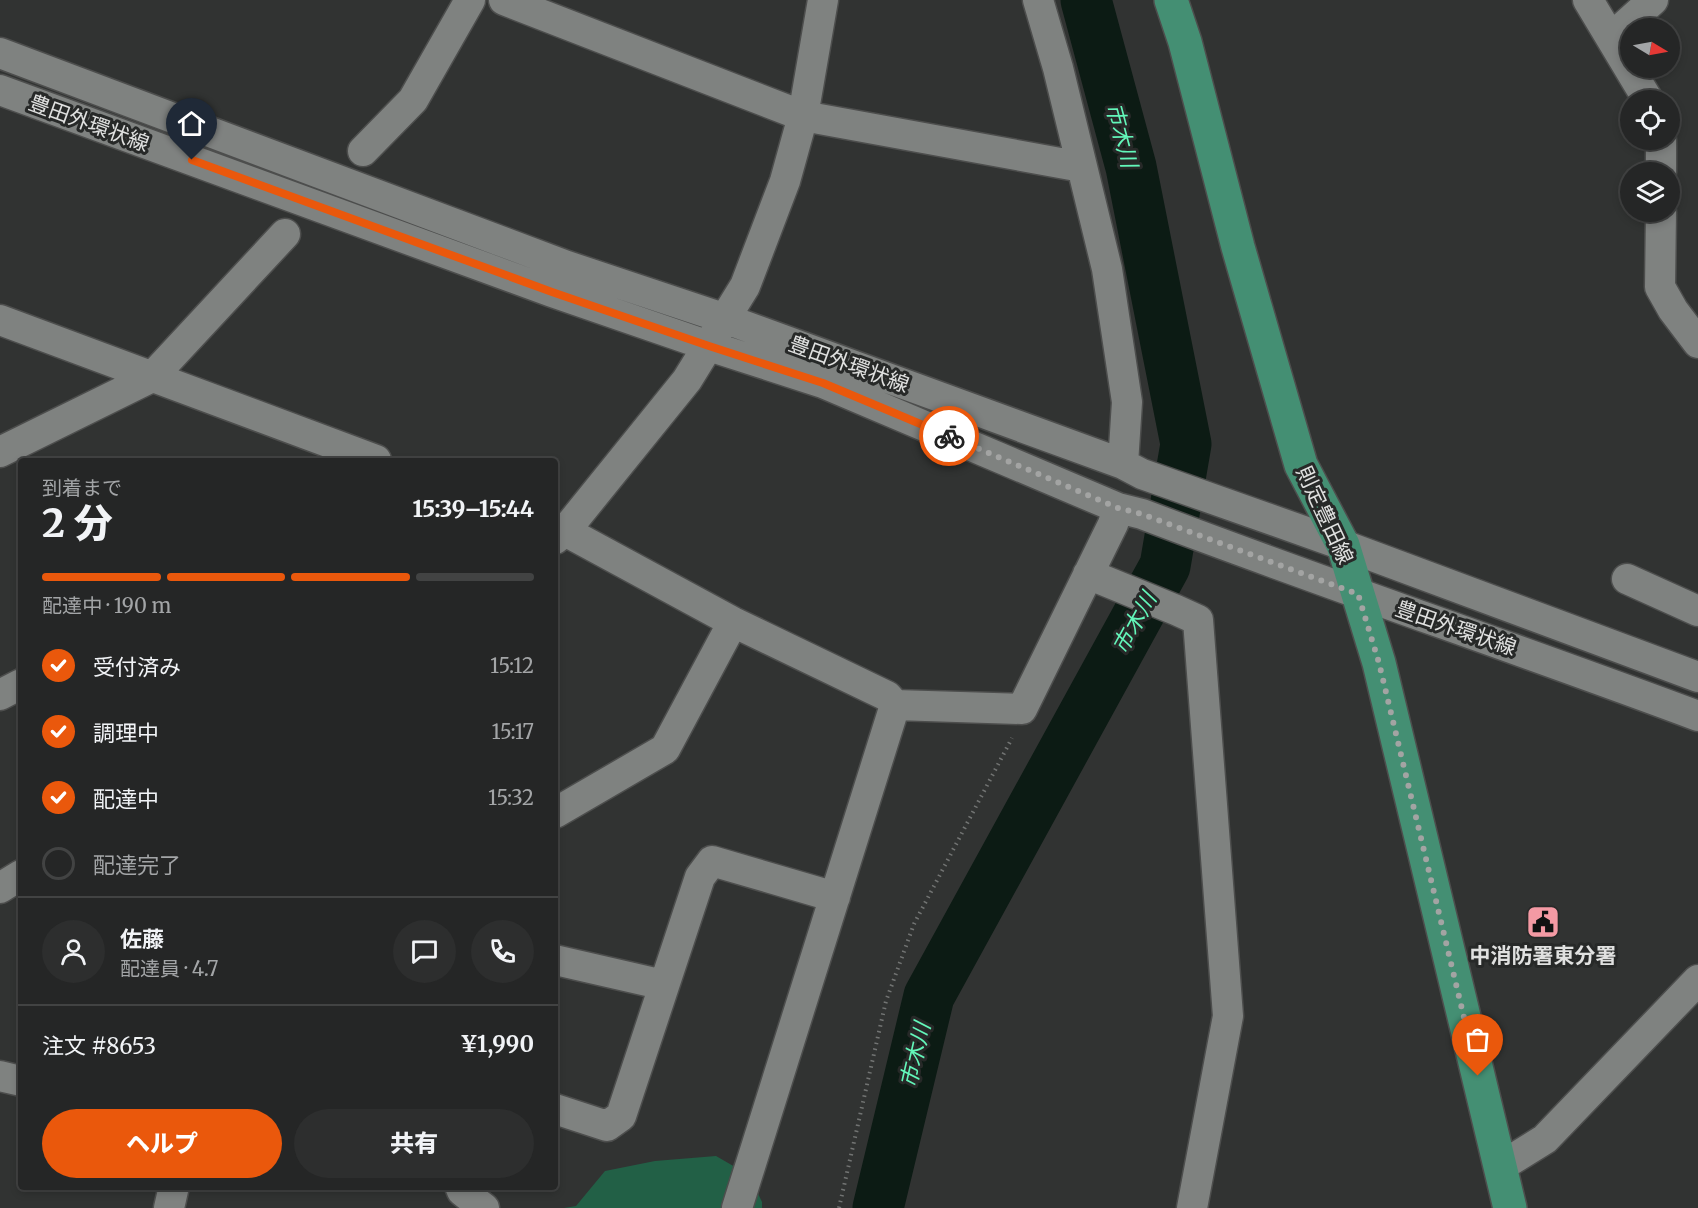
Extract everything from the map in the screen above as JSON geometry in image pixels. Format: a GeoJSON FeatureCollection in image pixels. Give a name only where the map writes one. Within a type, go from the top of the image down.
{"type":"FeatureCollection","features":[{"type":"Feature","properties":{"kind":"main road","name":"則定豊田線"},"geometry":{"type":"LineString","coordinates":[[1171,0],[1185,42],[1238,247],[1301,465],[1343,545],[1379,663],[1510,1208]]}},
{"type":"Feature","properties":{"kind":"street"},"geometry":{"type":"LineString","coordinates":[[363,151],[412,100],[470,0]]}},
{"type":"Feature","properties":{"kind":"street"},"geometry":{"type":"LineString","coordinates":[[504,0],[803,116],[1082,167]]}},
{"type":"Feature","properties":{"kind":"street"},"geometry":{"type":"LineString","coordinates":[[823,0],[803,116],[785,181],[745,286],[687,380],[558,533],[733,622],[887,696],[895,705],[1022,709],[1113,524],[1130,511]]}},
{"type":"Feature","properties":{"kind":"street"},"geometry":{"type":"LineString","coordinates":[[1038,0],[1058,68],[1107,269],[1127,402],[1133,469]]}},
{"type":"Feature","properties":{"kind":"street"},"geometry":{"type":"LineString","coordinates":[[1588,0],[1642,90]]}},
{"type":"Feature","properties":{"kind":"street"},"geometry":{"type":"LineString","coordinates":[[1612,37],[1653,0]]}},
{"type":"Feature","properties":{"kind":"street","name":"豊田外環状線"},"geometry":{"type":"LineString","coordinates":[[0,53],[567,266],[726,319],[1698,677]]}},
{"type":"Feature","properties":{"kind":"street","name":"豊田外環状線"},"geometry":{"type":"LineString","coordinates":[[0,90],[552,292],[823,383],[1130,511],[1562,665],[1698,716]]}},
{"type":"Feature","properties":{"kind":"street"},"geometry":{"type":"LineString","coordinates":[[1661,222],[1660,287],[1698,343]]}},
{"type":"Feature","properties":{"kind":"street"},"geometry":{"type":"LineString","coordinates":[[0,452],[152,377],[285,234]]}},
{"type":"Feature","properties":{"kind":"street"},"geometry":{"type":"LineString","coordinates":[[0,320],[371,458]]}},
{"type":"Feature","properties":{"kind":"street"},"geometry":{"type":"LineString","coordinates":[[1088,574],[1198,620],[1227,1016],[1192,1208]]}},
{"type":"Feature","properties":{"kind":"street"},"geometry":{"type":"LineString","coordinates":[[1627,579],[1698,611]]}},
{"type":"Feature","properties":{"kind":"street"},"geometry":{"type":"LineString","coordinates":[[558,811],[665,749],[733,622]]}},
{"type":"Feature","properties":{"kind":"street"},"geometry":{"type":"LineString","coordinates":[[0,695],[18,686]]}},
{"type":"Feature","properties":{"kind":"street"},"geometry":{"type":"LineString","coordinates":[[737,1208],[895,705]]}},
{"type":"Feature","properties":{"kind":"street"},"geometry":{"type":"LineString","coordinates":[[558,1110],[607,1126],[621,1116],[700,877],[712,861],[835,897]]}},
{"type":"Feature","properties":{"kind":"street"},"geometry":{"type":"LineString","coordinates":[[0,889],[18,877]]}},
{"type":"Feature","properties":{"kind":"street"},"geometry":{"type":"LineString","coordinates":[[0,889],[18,894]]}},
{"type":"Feature","properties":{"kind":"street"},"geometry":{"type":"LineString","coordinates":[[558,961],[664,985]]}},
{"type":"Feature","properties":{"kind":"street"},"geometry":{"type":"LineString","coordinates":[[1500,1167],[1545,1139],[1698,980]]}},
{"type":"Feature","properties":{"kind":"street"},"geometry":{"type":"LineString","coordinates":[[0,1076],[18,1080]]}},
{"type":"Feature","properties":{"kind":"street"},"geometry":{"type":"LineString","coordinates":[[169,1208],[173,1190]]}},
{"type":"Feature","properties":{"kind":"street"},"geometry":{"type":"LineString","coordinates":[[462,1190],[484,1208]]}},
{"type":"Feature","properties":{"kind":"path"},"geometry":{"type":"LineString","coordinates":[[839,1208],[886,1001],[914,924],[1013,737],[1023,706]]}},
{"type":"Feature","properties":{"kind":"green space"},"geometry":{"type":"Polygon","coordinates":[[[716,1156],[749,1175],[762,1202],[762,1208],[564,1208],[576,1206],[605,1171],[655,1161],[716,1156]]]}},
{"type":"Feature","properties":{"kind":"waterway","name":"市木川"},"geometry":{"type":"LineString","coordinates":[[878,1208],[929,996],[1165,566],[1186,444],[1131,167],[1086,0]]}},
{"type":"Feature","properties":{"kind":"way so far"},"geometry":{"type":"LineString","coordinates":[[949,436],[1118,508],[1142,514],[1358,594],[1379,663],[1478,1076]]}},
{"type":"Feature","properties":{"kind":"place","name":"中消防署東分署"},"geometry":{"type":"Point","coordinates":[1543,922]}},
{"type":"Feature","properties":{"kind":"route"},"geometry":{"type":"LineString","coordinates":[[192,160],[552,292],[823,383],[949,436]]}}]}
